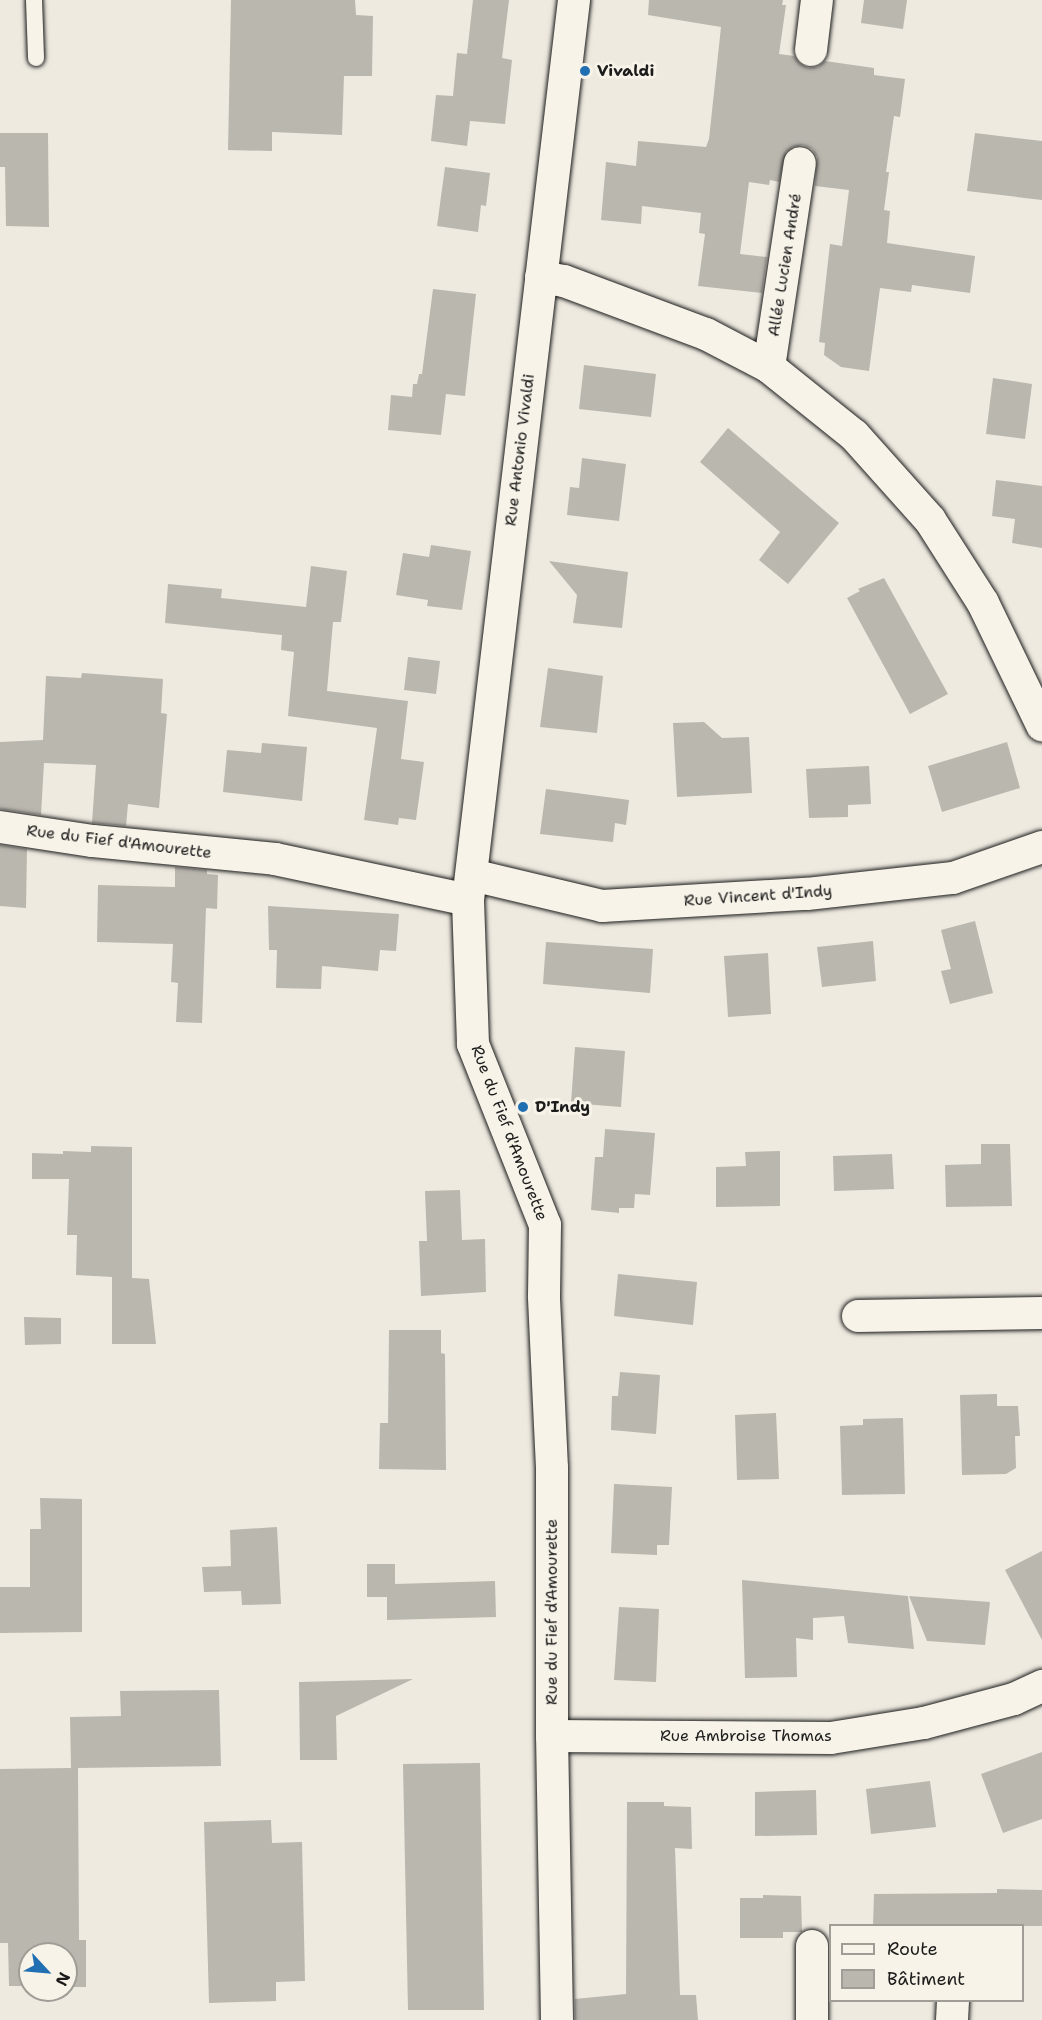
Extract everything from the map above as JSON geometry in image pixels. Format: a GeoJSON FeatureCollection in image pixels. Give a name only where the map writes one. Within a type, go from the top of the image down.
{"type":"FeatureCollection","features":[{"type":"Feature","properties":{"kind":"street","name":"Rue Antonio Vivaldi"},"geometry":{"type":"LineString","coordinates":[[470,888],[574,0]]}},
{"type":"Feature","properties":{"kind":"street"},"geometry":{"type":"LineString","coordinates":[[812,50],[818,0]]}},
{"type":"Feature","properties":{"kind":"street","name":"Allée Lucien André"},"geometry":{"type":"LineString","coordinates":[[769,367],[800,163]]}},
{"type":"Feature","properties":{"kind":"street"},"geometry":{"type":"LineString","coordinates":[[541,277],[564,281],[706,334],[769,367],[854,435],[930,520],[983,603],[1042,725]]}},
{"type":"Feature","properties":{"kind":"street","name":"Rue du Fief d'Amourette"},"geometry":{"type":"LineString","coordinates":[[0,827],[93,841],[275,859],[470,888],[474,1044],[545,1226],[544,1296],[552,1468],[552,1736],[557,2020]]}},
{"type":"Feature","properties":{"kind":"street","name":"Rue Vincent d'Indy"},"geometry":{"type":"LineString","coordinates":[[470,888],[602,906],[807,894],[953,878],[1042,847]]}},
{"type":"Feature","properties":{"kind":"street"},"geometry":{"type":"LineString","coordinates":[[858,1316],[1042,1313]]}},
{"type":"Feature","properties":{"kind":"street","name":"Rue Ambroise Thomas"},"geometry":{"type":"LineString","coordinates":[[552,1736],[831,1738],[924,1724],[1014,1699],[1042,1686]]}},
{"type":"Feature","properties":{"kind":"street"},"geometry":{"type":"LineString","coordinates":[[812,1946],[812,2020]]}},
{"type":"Feature","properties":{"kind":"street"},"geometry":{"type":"LineString","coordinates":[[952,2002],[952,2020]]}},
{"type":"Feature","properties":{"kind":"lane"},"geometry":{"type":"LineString","coordinates":[[34,0],[36,58]]}},
{"type":"Feature","properties":{"kind":"building"},"geometry":{"type":"Polygon","coordinates":[[[231,0],[355,0],[356,15],[373,16],[372,76],[344,76],[342,135],[272,132],[272,151],[228,150],[231,0]]]}},
{"type":"Feature","properties":{"kind":"building"},"geometry":{"type":"Polygon","coordinates":[[[473,0],[509,0],[502,58],[512,60],[505,124],[470,121],[467,146],[431,141],[436,95],[453,96],[457,53],[467,54],[473,0]]]}},
{"type":"Feature","properties":{"kind":"building"},"geometry":{"type":"Polygon","coordinates":[[[649,0],[783,0],[782,5],[786,5],[779,54],[794,56],[800,64],[808,68],[818,67],[825,61],[874,68],[874,75],[905,79],[900,117],[894,116],[886,172],[889,172],[884,210],[890,211],[887,243],[975,256],[970,293],[912,285],[911,292],[880,288],[869,371],[841,367],[824,355],[825,343],[819,342],[830,244],[842,246],[849,190],[815,186],[817,157],[812,149],[803,145],[793,147],[786,152],[779,182],[770,180],[769,185],[749,182],[740,254],[767,257],[762,293],[698,286],[705,234],[699,233],[701,213],[642,206],[641,224],[601,220],[606,162],[636,166],[638,141],[706,147],[709,139],[721,27],[648,15],[649,0]]]}},
{"type":"Feature","properties":{"kind":"building"},"geometry":{"type":"Polygon","coordinates":[[[864,0],[907,0],[903,29],[861,23],[864,0]]]}},
{"type":"Feature","properties":{"kind":"building"},"geometry":{"type":"Polygon","coordinates":[[[0,133],[48,133],[49,227],[6,226],[5,167],[0,167],[0,133]]]}},
{"type":"Feature","properties":{"kind":"building"},"geometry":{"type":"Polygon","coordinates":[[[975,133],[1042,141],[1042,200],[967,191],[975,133]]]}},
{"type":"Feature","properties":{"kind":"building"},"geometry":{"type":"Polygon","coordinates":[[[445,167],[490,173],[486,206],[481,205],[478,232],[437,226],[445,167]]]}},
{"type":"Feature","properties":{"kind":"building"},"geometry":{"type":"Polygon","coordinates":[[[433,289],[476,294],[465,396],[446,394],[441,435],[388,430],[391,395],[412,397],[413,384],[417,384],[419,374],[422,374],[433,289]]]}},
{"type":"Feature","properties":{"kind":"building"},"geometry":{"type":"Polygon","coordinates":[[[584,365],[656,374],[651,417],[579,409],[584,365]]]}},
{"type":"Feature","properties":{"kind":"building"},"geometry":{"type":"Polygon","coordinates":[[[993,378],[1032,384],[1025,439],[986,434],[993,378]]]}},
{"type":"Feature","properties":{"kind":"building"},"geometry":{"type":"Polygon","coordinates":[[[728,428],[839,523],[788,584],[759,560],[780,532],[700,462],[728,428]]]}},
{"type":"Feature","properties":{"kind":"building"},"geometry":{"type":"Polygon","coordinates":[[[582,458],[626,464],[619,521],[567,515],[570,487],[579,488],[582,458]]]}},
{"type":"Feature","properties":{"kind":"building"},"geometry":{"type":"Polygon","coordinates":[[[996,480],[1042,486],[1042,548],[1012,543],[1015,519],[992,516],[996,480]]]}},
{"type":"Feature","properties":{"kind":"building"},"geometry":{"type":"Polygon","coordinates":[[[431,545],[471,551],[462,610],[427,606],[428,600],[396,595],[403,553],[429,557],[431,545]]]}},
{"type":"Feature","properties":{"kind":"building"},"geometry":{"type":"Polygon","coordinates":[[[549,561],[628,572],[622,628],[573,623],[577,595],[549,561]]]}},
{"type":"Feature","properties":{"kind":"building"},"geometry":{"type":"Polygon","coordinates":[[[311,566],[347,571],[341,622],[333,622],[327,691],[408,701],[401,759],[424,762],[416,820],[399,818],[398,825],[364,820],[377,728],[288,716],[294,652],[281,650],[282,635],[165,623],[168,584],[222,589],[221,598],[306,607],[311,566]]]}},
{"type":"Feature","properties":{"kind":"building"},"geometry":{"type":"Polygon","coordinates":[[[884,578],[948,694],[910,714],[847,598],[860,591],[858,589],[884,578]]]}},
{"type":"Feature","properties":{"kind":"building"},"geometry":{"type":"Polygon","coordinates":[[[408,657],[440,661],[436,694],[404,690],[408,657]]]}},
{"type":"Feature","properties":{"kind":"building"},"geometry":{"type":"Polygon","coordinates":[[[548,668],[603,676],[597,733],[540,727],[548,668]]]}},
{"type":"Feature","properties":{"kind":"building"},"geometry":{"type":"Polygon","coordinates":[[[82,673],[163,679],[161,713],[167,714],[159,808],[128,804],[126,826],[92,823],[96,765],[44,763],[41,815],[0,809],[0,742],[43,740],[46,676],[81,678],[82,673]]]}},
{"type":"Feature","properties":{"kind":"building"},"geometry":{"type":"Polygon","coordinates":[[[704,722],[722,738],[749,737],[752,793],[677,797],[673,723],[704,722]]]}},
{"type":"Feature","properties":{"kind":"building"},"geometry":{"type":"Polygon","coordinates":[[[1007,742],[1020,788],[942,812],[928,766],[1007,742]]]}},
{"type":"Feature","properties":{"kind":"building"},"geometry":{"type":"Polygon","coordinates":[[[262,743],[307,747],[302,801],[223,792],[227,750],[261,753],[262,743]]]}},
{"type":"Feature","properties":{"kind":"building"},"geometry":{"type":"Polygon","coordinates":[[[869,766],[871,804],[848,805],[848,817],[809,818],[806,769],[869,766]]]}},
{"type":"Feature","properties":{"kind":"building"},"geometry":{"type":"Polygon","coordinates":[[[546,789],[629,800],[626,825],[615,823],[613,842],[540,834],[546,789]]]}},
{"type":"Feature","properties":{"kind":"building"},"geometry":{"type":"Polygon","coordinates":[[[0,845],[27,849],[26,908],[0,906],[0,845]]]}},
{"type":"Feature","properties":{"kind":"building"},"geometry":{"type":"Polygon","coordinates":[[[175,867],[207,870],[207,874],[218,875],[217,909],[206,908],[202,1023],[176,1022],[178,983],[171,982],[173,944],[97,942],[98,885],[175,887],[175,867]]]}},
{"type":"Feature","properties":{"kind":"building"},"geometry":{"type":"Polygon","coordinates":[[[268,906],[399,914],[396,951],[380,950],[378,971],[322,966],[321,989],[276,988],[277,950],[269,950],[268,906]]]}},
{"type":"Feature","properties":{"kind":"building"},"geometry":{"type":"Polygon","coordinates":[[[975,921],[993,993],[950,1004],[941,971],[951,969],[941,930],[975,921]]]}},
{"type":"Feature","properties":{"kind":"building"},"geometry":{"type":"Polygon","coordinates":[[[873,941],[876,981],[822,987],[817,947],[873,941]]]}},
{"type":"Feature","properties":{"kind":"building"},"geometry":{"type":"Polygon","coordinates":[[[546,942],[653,949],[650,993],[543,984],[546,942]]]}},
{"type":"Feature","properties":{"kind":"building"},"geometry":{"type":"Polygon","coordinates":[[[768,953],[771,1014],[728,1017],[724,956],[768,953]]]}},
{"type":"Feature","properties":{"kind":"building"},"geometry":{"type":"Polygon","coordinates":[[[575,1047],[625,1051],[621,1107],[571,1103],[575,1047]]]}},
{"type":"Feature","properties":{"kind":"building"},"geometry":{"type":"Polygon","coordinates":[[[605,1129],[655,1133],[650,1195],[635,1194],[634,1208],[619,1208],[619,1213],[591,1210],[595,1157],[603,1157],[605,1129]]]}},
{"type":"Feature","properties":{"kind":"building"},"geometry":{"type":"Polygon","coordinates":[[[981,1144],[1010,1144],[1012,1206],[946,1207],[945,1165],[981,1164],[981,1144]]]}},
{"type":"Feature","properties":{"kind":"building"},"geometry":{"type":"Polygon","coordinates":[[[91,1146],[132,1147],[132,1278],[149,1279],[156,1344],[112,1344],[112,1277],[76,1275],[77,1235],[67,1235],[69,1179],[32,1179],[32,1153],[91,1152],[91,1146]]]}},
{"type":"Feature","properties":{"kind":"building"},"geometry":{"type":"Polygon","coordinates":[[[780,1151],[780,1206],[716,1207],[716,1167],[746,1166],[745,1152],[780,1151]]]}},
{"type":"Feature","properties":{"kind":"building"},"geometry":{"type":"Polygon","coordinates":[[[892,1154],[894,1189],[834,1191],[833,1156],[892,1154]]]}},
{"type":"Feature","properties":{"kind":"building"},"geometry":{"type":"Polygon","coordinates":[[[460,1190],[462,1240],[485,1239],[486,1292],[421,1296],[419,1241],[427,1241],[425,1191],[460,1190]]]}},
{"type":"Feature","properties":{"kind":"building"},"geometry":{"type":"Polygon","coordinates":[[[618,1274],[697,1282],[693,1325],[614,1316],[618,1274]]]}},
{"type":"Feature","properties":{"kind":"building"},"geometry":{"type":"Polygon","coordinates":[[[24,1317],[61,1318],[61,1344],[25,1345],[24,1317]]]}},
{"type":"Feature","properties":{"kind":"building"},"geometry":{"type":"Polygon","coordinates":[[[389,1330],[441,1330],[441,1353],[445,1354],[446,1470],[379,1469],[380,1423],[388,1423],[389,1330]]]}},
{"type":"Feature","properties":{"kind":"building"},"geometry":{"type":"Polygon","coordinates":[[[620,1372],[660,1375],[656,1434],[611,1430],[612,1396],[618,1396],[620,1372]]]}},
{"type":"Feature","properties":{"kind":"building"},"geometry":{"type":"Polygon","coordinates":[[[997,1394],[997,1406],[1018,1406],[1020,1436],[1015,1436],[1016,1468],[1006,1474],[962,1475],[960,1395],[997,1394]]]}},
{"type":"Feature","properties":{"kind":"building"},"geometry":{"type":"Polygon","coordinates":[[[776,1413],[779,1479],[737,1480],[735,1415],[776,1413]]]}},
{"type":"Feature","properties":{"kind":"building"},"geometry":{"type":"Polygon","coordinates":[[[903,1418],[905,1494],[842,1495],[840,1426],[863,1425],[863,1419],[903,1418]]]}},
{"type":"Feature","properties":{"kind":"building"},"geometry":{"type":"Polygon","coordinates":[[[614,1484],[672,1487],[669,1545],[657,1545],[657,1555],[611,1553],[614,1484]]]}},
{"type":"Feature","properties":{"kind":"building"},"geometry":{"type":"Polygon","coordinates":[[[40,1498],[82,1499],[82,1632],[0,1633],[0,1587],[30,1587],[30,1529],[41,1529],[40,1498]]]}},
{"type":"Feature","properties":{"kind":"building"},"geometry":{"type":"Polygon","coordinates":[[[277,1527],[281,1604],[242,1605],[241,1591],[204,1592],[202,1567],[231,1566],[230,1530],[277,1527]]]}},
{"type":"Feature","properties":{"kind":"building"},"geometry":{"type":"Polygon","coordinates":[[[1042,1551],[1042,1640],[1005,1570],[1042,1551]]]}},
{"type":"Feature","properties":{"kind":"building"},"geometry":{"type":"Polygon","coordinates":[[[367,1564],[395,1564],[395,1584],[495,1581],[496,1617],[387,1620],[387,1597],[367,1597],[367,1564]]]}},
{"type":"Feature","properties":{"kind":"building"},"geometry":{"type":"Polygon","coordinates":[[[742,1580],[908,1596],[914,1649],[848,1643],[844,1616],[813,1618],[813,1640],[796,1638],[797,1677],[745,1678],[742,1580]]]}},
{"type":"Feature","properties":{"kind":"building"},"geometry":{"type":"Polygon","coordinates":[[[909,1596],[990,1602],[985,1645],[927,1641],[909,1596]]]}},
{"type":"Feature","properties":{"kind":"building"},"geometry":{"type":"Polygon","coordinates":[[[619,1607],[659,1609],[656,1682],[614,1680],[619,1607]]]}},
{"type":"Feature","properties":{"kind":"building"},"geometry":{"type":"Polygon","coordinates":[[[413,1679],[336,1716],[337,1760],[300,1760],[299,1682],[413,1679]]]}},
{"type":"Feature","properties":{"kind":"building"},"geometry":{"type":"Polygon","coordinates":[[[219,1690],[221,1766],[78,1768],[79,1940],[86,1940],[86,1987],[78,1987],[78,1942],[18,1942],[18,1986],[9,1986],[8,1943],[0,1943],[0,1769],[71,1768],[70,1717],[121,1716],[120,1691],[219,1690]]]}},
{"type":"Feature","properties":{"kind":"building"},"geometry":{"type":"Polygon","coordinates":[[[1042,1752],[1042,1819],[1003,1833],[981,1774],[1042,1752]]]}},
{"type":"Feature","properties":{"kind":"building"},"geometry":{"type":"Polygon","coordinates":[[[480,1763],[484,2010],[408,2010],[403,1764],[480,1763]]]}},
{"type":"Feature","properties":{"kind":"building"},"geometry":{"type":"Polygon","coordinates":[[[930,1781],[936,1827],[871,1834],[866,1789],[930,1781]]]}},
{"type":"Feature","properties":{"kind":"building"},"geometry":{"type":"Polygon","coordinates":[[[816,1790],[817,1835],[755,1836],[755,1792],[816,1790]]]}},
{"type":"Feature","properties":{"kind":"building"},"geometry":{"type":"Polygon","coordinates":[[[627,1802],[664,1802],[664,1806],[691,1807],[692,1849],[675,1848],[680,1995],[696,1995],[698,2020],[575,2020],[575,1999],[626,1994],[627,1802]]]}},
{"type":"Feature","properties":{"kind":"building"},"geometry":{"type":"Polygon","coordinates":[[[271,1820],[272,1843],[302,1842],[305,1981],[276,1982],[276,2001],[209,2003],[204,1822],[271,1820]]]}},
{"type":"Feature","properties":{"kind":"building"},"geometry":{"type":"Polygon","coordinates":[[[997,1889],[1042,1890],[1042,1926],[873,1924],[874,1894],[997,1893],[997,1889]]]}},
{"type":"Feature","properties":{"kind":"building"},"geometry":{"type":"Polygon","coordinates":[[[763,1895],[801,1896],[802,1932],[783,1932],[783,1938],[740,1938],[740,1898],[763,1898],[763,1895]]]}},
{"type":"Feature","properties":{"kind":"place","name":"Vivaldi"},"geometry":{"type":"Point","coordinates":[585,71]}},
{"type":"Feature","properties":{"kind":"place","name":"D'Indy"},"geometry":{"type":"Point","coordinates":[523,1107]}}]}
